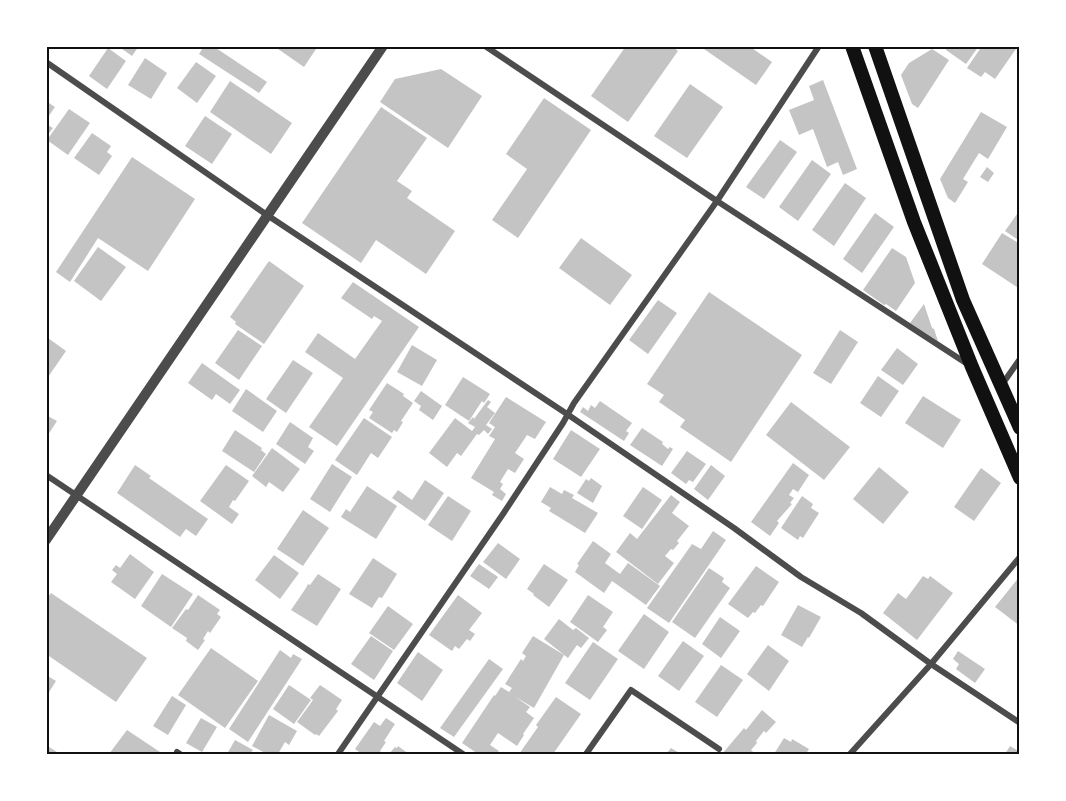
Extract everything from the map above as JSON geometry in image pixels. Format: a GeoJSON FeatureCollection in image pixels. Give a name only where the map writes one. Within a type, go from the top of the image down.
{"type":"FeatureCollection","features":[{"type":"Feature","properties":{"kind":"main road"},"geometry":{"type":"LineString","coordinates":[[852,46],[914,222],[972,367],[1020,478]]}},
{"type":"Feature","properties":{"kind":"main road"},"geometry":{"type":"LineString","coordinates":[[874,46],[963,300],[1020,428]]}},
{"type":"Feature","properties":{"kind":"street"},"geometry":{"type":"LineString","coordinates":[[46,540],[383,46]]}},
{"type":"Feature","properties":{"kind":"street"},"geometry":{"type":"LineString","coordinates":[[485,46],[972,367]]}},
{"type":"Feature","properties":{"kind":"street"},"geometry":{"type":"LineString","coordinates":[[338,754],[503,514],[567,414],[717,201],[819,46]]}},
{"type":"Feature","properties":{"kind":"street"},"geometry":{"type":"LineString","coordinates":[[46,62],[267,215],[567,414],[734,528],[801,577],[861,613],[931,664],[1020,723]]}},
{"type":"Feature","properties":{"kind":"street"},"geometry":{"type":"LineString","coordinates":[[1001,387],[1020,359]]}},
{"type":"Feature","properties":{"kind":"street"},"geometry":{"type":"LineString","coordinates":[[46,475],[463,754]]}},
{"type":"Feature","properties":{"kind":"street"},"geometry":{"type":"LineString","coordinates":[[850,754],[931,664],[1020,557]]}},
{"type":"Feature","properties":{"kind":"street"},"geometry":{"type":"LineString","coordinates":[[586,754],[631,690],[719,749]]}},
{"type":"Feature","properties":{"kind":"building"},"geometry":{"type":"Polygon","coordinates":[[[118,46],[139,46],[132,56],[118,46]]]}},
{"type":"Feature","properties":{"kind":"building"},"geometry":{"type":"Polygon","coordinates":[[[204,46],[213,46],[267,82],[259,93],[199,54],[204,46]]]}},
{"type":"Feature","properties":{"kind":"building"},"geometry":{"type":"Polygon","coordinates":[[[280,46],[318,46],[304,67],[278,49],[280,46]]]}},
{"type":"Feature","properties":{"kind":"building"},"geometry":{"type":"Polygon","coordinates":[[[626,46],[672,46],[678,51],[628,122],[591,96],[626,46]]]}},
{"type":"Feature","properties":{"kind":"building"},"geometry":{"type":"Polygon","coordinates":[[[706,46],[749,46],[772,62],[756,85],[704,49],[706,46]]]}},
{"type":"Feature","properties":{"kind":"building"},"geometry":{"type":"Polygon","coordinates":[[[948,46],[979,46],[966,64],[946,50],[948,46]]]}},
{"type":"Feature","properties":{"kind":"building"},"geometry":{"type":"Polygon","coordinates":[[[982,46],[1018,46],[995,79],[985,72],[981,77],[967,68],[982,46]]]}},
{"type":"Feature","properties":{"kind":"building"},"geometry":{"type":"Polygon","coordinates":[[[108,48],[126,61],[107,89],[89,76],[108,48]]]}},
{"type":"Feature","properties":{"kind":"building"},"geometry":{"type":"Polygon","coordinates":[[[932,49],[949,60],[918,108],[912,104],[901,75],[909,63],[932,49]]]}},
{"type":"Feature","properties":{"kind":"building"},"geometry":{"type":"Polygon","coordinates":[[[145,58],[167,73],[151,99],[128,85],[145,58]]]}},
{"type":"Feature","properties":{"kind":"building"},"geometry":{"type":"Polygon","coordinates":[[[196,62],[216,76],[197,103],[177,88],[196,62]]]}},
{"type":"Feature","properties":{"kind":"building"},"geometry":{"type":"Polygon","coordinates":[[[441,69],[482,96],[448,148],[380,102],[395,79],[441,69]]]}},
{"type":"Feature","properties":{"kind":"building"},"geometry":{"type":"Polygon","coordinates":[[[823,80],[857,169],[843,175],[838,162],[827,167],[813,129],[799,135],[789,110],[814,100],[809,86],[823,80]]]}},
{"type":"Feature","properties":{"kind":"building"},"geometry":{"type":"Polygon","coordinates":[[[230,81],[292,123],[271,154],[210,112],[230,81]]]}},
{"type":"Feature","properties":{"kind":"building"},"geometry":{"type":"Polygon","coordinates":[[[690,84],[723,107],[687,158],[654,136],[690,84]]]}},
{"type":"Feature","properties":{"kind":"building"},"geometry":{"type":"Polygon","coordinates":[[[544,98],[591,130],[518,238],[492,220],[527,169],[506,154],[544,98]]]}},
{"type":"Feature","properties":{"kind":"building"},"geometry":{"type":"Polygon","coordinates":[[[46,101],[55,107],[46,120],[46,101]]]}},
{"type":"Feature","properties":{"kind":"building"},"geometry":{"type":"Polygon","coordinates":[[[381,107],[427,138],[397,181],[412,191],[407,198],[455,231],[426,274],[376,240],[361,263],[302,223],[381,107]]]}},
{"type":"Feature","properties":{"kind":"building"},"geometry":{"type":"Polygon","coordinates":[[[69,109],[90,123],[68,155],[47,140],[69,109]]]}},
{"type":"Feature","properties":{"kind":"building"},"geometry":{"type":"Polygon","coordinates":[[[981,112],[1007,127],[988,159],[979,153],[963,179],[968,182],[955,203],[948,198],[940,179],[981,112]]]}},
{"type":"Feature","properties":{"kind":"building"},"geometry":{"type":"Polygon","coordinates":[[[205,116],[232,134],[212,164],[185,146],[205,116]]]}},
{"type":"Feature","properties":{"kind":"building"},"geometry":{"type":"Polygon","coordinates":[[[46,124],[53,128],[46,137],[46,124]]]}},
{"type":"Feature","properties":{"kind":"building"},"geometry":{"type":"Polygon","coordinates":[[[92,133],[111,146],[107,152],[112,156],[99,175],[74,158],[92,133]]]}},
{"type":"Feature","properties":{"kind":"building"},"geometry":{"type":"Polygon","coordinates":[[[780,140],[797,152],[764,199],[746,187],[780,140]]]}},
{"type":"Feature","properties":{"kind":"building"},"geometry":{"type":"Polygon","coordinates":[[[132,157],[195,199],[148,271],[98,238],[70,282],[56,272],[132,157]]]}},
{"type":"Feature","properties":{"kind":"building"},"geometry":{"type":"Polygon","coordinates":[[[812,160],[831,174],[798,221],[779,207],[812,160]]]}},
{"type":"Feature","properties":{"kind":"building"},"geometry":{"type":"Polygon","coordinates":[[[987,167],[994,173],[988,182],[980,177],[987,167]]]}},
{"type":"Feature","properties":{"kind":"building"},"geometry":{"type":"Polygon","coordinates":[[[845,183],[866,198],[834,246],[812,230],[845,183]]]}},
{"type":"Feature","properties":{"kind":"building"},"geometry":{"type":"Polygon","coordinates":[[[1020,210],[1020,241],[1005,231],[1020,210]]]}},
{"type":"Feature","properties":{"kind":"building"},"geometry":{"type":"Polygon","coordinates":[[[875,213],[894,227],[862,273],[843,259],[875,213]]]}},
{"type":"Feature","properties":{"kind":"building"},"geometry":{"type":"Polygon","coordinates":[[[1002,233],[1020,244],[1020,289],[982,264],[1002,233]]]}},
{"type":"Feature","properties":{"kind":"building"},"geometry":{"type":"Polygon","coordinates":[[[581,238],[632,275],[610,305],[559,268],[581,238]]]}},
{"type":"Feature","properties":{"kind":"building"},"geometry":{"type":"Polygon","coordinates":[[[98,247],[126,267],[101,301],[74,281],[98,247]]]}},
{"type":"Feature","properties":{"kind":"building"},"geometry":{"type":"Polygon","coordinates":[[[892,248],[906,257],[915,283],[896,311],[863,290],[892,248]]]}},
{"type":"Feature","properties":{"kind":"building"},"geometry":{"type":"Polygon","coordinates":[[[269,261],[304,286],[264,344],[235,324],[236,322],[230,317],[269,261]]]}},
{"type":"Feature","properties":{"kind":"building"},"geometry":{"type":"Polygon","coordinates":[[[353,282],[419,327],[337,446],[309,427],[343,378],[305,352],[318,333],[355,359],[382,321],[374,316],[372,319],[341,298],[353,282]]]}},
{"type":"Feature","properties":{"kind":"building"},"geometry":{"type":"Polygon","coordinates":[[[709,292],[802,355],[731,462],[680,427],[685,420],[659,402],[664,395],[647,384],[709,292]]]}},
{"type":"Feature","properties":{"kind":"building"},"geometry":{"type":"Polygon","coordinates":[[[658,300],[677,313],[648,354],[629,340],[658,300]]]}},
{"type":"Feature","properties":{"kind":"building"},"geometry":{"type":"Polygon","coordinates":[[[924,304],[932,328],[938,341],[910,323],[924,304]]]}},
{"type":"Feature","properties":{"kind":"building"},"geometry":{"type":"Polygon","coordinates":[[[238,330],[262,346],[239,380],[215,363],[238,330]]]}},
{"type":"Feature","properties":{"kind":"building"},"geometry":{"type":"Polygon","coordinates":[[[840,330],[858,342],[831,384],[813,373],[840,330]]]}},
{"type":"Feature","properties":{"kind":"building"},"geometry":{"type":"Polygon","coordinates":[[[48,338],[66,351],[46,380],[46,340],[48,338]]]}},
{"type":"Feature","properties":{"kind":"building"},"geometry":{"type":"Polygon","coordinates":[[[412,345],[437,360],[422,386],[397,372],[412,345]]]}},
{"type":"Feature","properties":{"kind":"building"},"geometry":{"type":"Polygon","coordinates":[[[897,348],[918,364],[903,385],[881,370],[897,348]]]}},
{"type":"Feature","properties":{"kind":"building"},"geometry":{"type":"Polygon","coordinates":[[[293,360],[313,373],[286,413],[266,399],[293,360]]]}},
{"type":"Feature","properties":{"kind":"building"},"geometry":{"type":"Polygon","coordinates":[[[202,363],[240,390],[230,404],[216,394],[212,400],[188,383],[202,363]]]}},
{"type":"Feature","properties":{"kind":"building"},"geometry":{"type":"Polygon","coordinates":[[[878,376],[899,391],[881,417],[860,403],[878,376]]]}},
{"type":"Feature","properties":{"kind":"building"},"geometry":{"type":"Polygon","coordinates":[[[463,377],[490,394],[484,403],[482,401],[469,421],[445,405],[463,377]]]}},
{"type":"Feature","properties":{"kind":"building"},"geometry":{"type":"Polygon","coordinates":[[[387,383],[413,403],[401,421],[403,422],[397,432],[394,430],[392,433],[369,418],[373,412],[369,410],[387,383]]]}},
{"type":"Feature","properties":{"kind":"building"},"geometry":{"type":"Polygon","coordinates":[[[246,389],[277,411],[263,432],[232,411],[246,389]]]}},
{"type":"Feature","properties":{"kind":"building"},"geometry":{"type":"Polygon","coordinates":[[[421,391],[442,406],[433,420],[419,410],[421,406],[414,401],[421,391]]]}},
{"type":"Feature","properties":{"kind":"building"},"geometry":{"type":"Polygon","coordinates":[[[923,396],[961,420],[943,448],[905,423],[923,396]]]}},
{"type":"Feature","properties":{"kind":"building"},"geometry":{"type":"Polygon","coordinates":[[[506,397],[546,422],[535,439],[527,435],[515,453],[524,459],[515,473],[508,469],[500,482],[503,484],[500,489],[506,494],[502,501],[492,495],[494,492],[471,478],[495,439],[489,436],[495,427],[489,423],[506,397]]]}},
{"type":"Feature","properties":{"kind":"building"},"geometry":{"type":"Polygon","coordinates":[[[488,400],[491,402],[487,407],[495,413],[486,425],[492,429],[488,434],[484,430],[479,435],[477,434],[461,456],[457,453],[447,467],[429,453],[455,418],[472,431],[475,427],[468,423],[473,417],[474,419],[488,400]]]}},
{"type":"Feature","properties":{"kind":"building"},"geometry":{"type":"Polygon","coordinates":[[[600,401],[632,423],[626,431],[629,433],[624,441],[580,412],[583,407],[588,411],[591,405],[595,408],[600,401]]]}},
{"type":"Feature","properties":{"kind":"building"},"geometry":{"type":"Polygon","coordinates":[[[791,402],[850,447],[824,480],[766,435],[791,402]]]}},
{"type":"Feature","properties":{"kind":"building"},"geometry":{"type":"Polygon","coordinates":[[[46,415],[57,421],[46,438],[46,415]]]}},
{"type":"Feature","properties":{"kind":"building"},"geometry":{"type":"Polygon","coordinates":[[[364,418],[392,437],[378,458],[371,453],[357,475],[335,460],[364,418]]]}},
{"type":"Feature","properties":{"kind":"building"},"geometry":{"type":"Polygon","coordinates":[[[290,422],[313,438],[308,447],[314,451],[305,464],[276,444],[290,422]]]}},
{"type":"Feature","properties":{"kind":"building"},"geometry":{"type":"Polygon","coordinates":[[[642,428],[663,442],[662,444],[668,449],[670,447],[673,449],[662,466],[630,445],[642,428]]]}},
{"type":"Feature","properties":{"kind":"building"},"geometry":{"type":"Polygon","coordinates":[[[235,430],[262,448],[261,450],[266,454],[254,472],[222,451],[235,430]]]}},
{"type":"Feature","properties":{"kind":"building"},"geometry":{"type":"Polygon","coordinates":[[[571,430],[600,449],[581,477],[553,459],[571,430]]]}},
{"type":"Feature","properties":{"kind":"building"},"geometry":{"type":"Polygon","coordinates":[[[272,448],[300,469],[283,492],[269,482],[266,487],[252,476],[272,448]]]}},
{"type":"Feature","properties":{"kind":"building"},"geometry":{"type":"Polygon","coordinates":[[[687,451],[706,464],[693,482],[689,480],[686,484],[671,473],[687,451]]]}},
{"type":"Feature","properties":{"kind":"building"},"geometry":{"type":"Polygon","coordinates":[[[793,463],[809,475],[798,492],[793,489],[789,495],[794,498],[790,503],[792,504],[777,521],[779,523],[770,536],[751,522],[793,463]]]}},
{"type":"Feature","properties":{"kind":"building"},"geometry":{"type":"Polygon","coordinates":[[[332,464],[352,477],[330,512],[310,499],[332,464]]]}},
{"type":"Feature","properties":{"kind":"building"},"geometry":{"type":"Polygon","coordinates":[[[135,465],[151,476],[149,478],[208,519],[196,536],[186,529],[180,537],[117,493],[135,465]]]}},
{"type":"Feature","properties":{"kind":"building"},"geometry":{"type":"Polygon","coordinates":[[[226,465],[249,481],[229,507],[239,514],[232,524],[200,501],[226,465]]]}},
{"type":"Feature","properties":{"kind":"building"},"geometry":{"type":"Polygon","coordinates":[[[711,465],[725,476],[708,500],[694,489],[711,465]]]}},
{"type":"Feature","properties":{"kind":"building"},"geometry":{"type":"Polygon","coordinates":[[[879,467],[909,492],[883,524],[853,499],[879,467]]]}},
{"type":"Feature","properties":{"kind":"building"},"geometry":{"type":"Polygon","coordinates":[[[981,468],[1001,483],[974,521],[954,507],[981,468]]]}},
{"type":"Feature","properties":{"kind":"building"},"geometry":{"type":"Polygon","coordinates":[[[591,478],[602,486],[593,503],[577,493],[586,479],[589,481],[591,478]]]}},
{"type":"Feature","properties":{"kind":"building"},"geometry":{"type":"Polygon","coordinates":[[[425,480],[444,493],[425,521],[392,498],[398,490],[412,500],[425,480]]]}},
{"type":"Feature","properties":{"kind":"building"},"geometry":{"type":"Polygon","coordinates":[[[367,486],[397,506],[376,539],[341,517],[346,509],[350,512],[367,486]]]}},
{"type":"Feature","properties":{"kind":"building"},"geometry":{"type":"Polygon","coordinates":[[[550,487],[562,494],[564,490],[574,495],[572,498],[598,513],[585,533],[549,511],[551,508],[541,502],[550,487]]]}},
{"type":"Feature","properties":{"kind":"building"},"geometry":{"type":"Polygon","coordinates":[[[643,487],[662,500],[642,529],[623,516],[643,487]]]}},
{"type":"Feature","properties":{"kind":"building"},"geometry":{"type":"Polygon","coordinates":[[[671,495],[680,502],[672,513],[689,526],[677,541],[679,543],[665,556],[674,563],[658,584],[616,552],[630,533],[637,539],[671,495]]]}},
{"type":"Feature","properties":{"kind":"building"},"geometry":{"type":"Polygon","coordinates":[[[448,496],[471,511],[452,541],[428,525],[448,496]]]}},
{"type":"Feature","properties":{"kind":"building"},"geometry":{"type":"Polygon","coordinates":[[[802,496],[813,504],[811,508],[819,513],[803,538],[800,536],[798,540],[781,528],[802,496]]]}},
{"type":"Feature","properties":{"kind":"building"},"geometry":{"type":"Polygon","coordinates":[[[303,510],[329,528],[303,566],[277,549],[303,510]]]}},
{"type":"Feature","properties":{"kind":"building"},"geometry":{"type":"Polygon","coordinates":[[[713,531],[726,540],[669,623],[647,608],[692,544],[701,549],[713,531]]]}},
{"type":"Feature","properties":{"kind":"building"},"geometry":{"type":"Polygon","coordinates":[[[593,541],[611,554],[605,563],[620,574],[628,563],[660,586],[646,605],[612,581],[604,593],[575,572],[579,565],[577,564],[593,541]]]}},
{"type":"Feature","properties":{"kind":"building"},"geometry":{"type":"Polygon","coordinates":[[[498,543],[520,559],[506,579],[483,562],[498,543]]]}},
{"type":"Feature","properties":{"kind":"building"},"geometry":{"type":"Polygon","coordinates":[[[130,554],[154,572],[135,599],[111,582],[117,574],[112,570],[116,565],[120,568],[130,554]]]}},
{"type":"Feature","properties":{"kind":"building"},"geometry":{"type":"Polygon","coordinates":[[[274,555],[299,573],[280,599],[255,580],[274,555]]]}},
{"type":"Feature","properties":{"kind":"building"},"geometry":{"type":"Polygon","coordinates":[[[373,558],[397,574],[382,598],[379,597],[372,608],[349,594],[373,558]]]}},
{"type":"Feature","properties":{"kind":"building"},"geometry":{"type":"Polygon","coordinates":[[[479,564],[498,577],[489,589],[470,576],[479,564]]]}},
{"type":"Feature","properties":{"kind":"building"},"geometry":{"type":"Polygon","coordinates":[[[544,564],[568,580],[549,607],[527,589],[544,564]]]}},
{"type":"Feature","properties":{"kind":"building"},"geometry":{"type":"Polygon","coordinates":[[[756,566],[779,582],[763,606],[761,605],[748,618],[728,604],[756,566]]]}},
{"type":"Feature","properties":{"kind":"building"},"geometry":{"type":"Polygon","coordinates":[[[709,568],[724,578],[722,582],[730,588],[695,638],[672,622],[709,568]]]}},
{"type":"Feature","properties":{"kind":"building"},"geometry":{"type":"Polygon","coordinates":[[[162,574],[193,594],[171,627],[141,606],[162,574]]]}},
{"type":"Feature","properties":{"kind":"building"},"geometry":{"type":"Polygon","coordinates":[[[318,574],[341,589],[317,626],[291,610],[308,584],[310,585],[318,574]]]}},
{"type":"Feature","properties":{"kind":"building"},"geometry":{"type":"Polygon","coordinates":[[[923,576],[928,579],[930,576],[953,593],[917,640],[883,613],[898,593],[906,599],[923,576]]]}},
{"type":"Feature","properties":{"kind":"building"},"geometry":{"type":"Polygon","coordinates":[[[1020,576],[1020,626],[995,607],[1020,576]]]}},
{"type":"Feature","properties":{"kind":"building"},"geometry":{"type":"Polygon","coordinates":[[[51,593],[147,658],[116,702],[46,654],[46,599],[51,593]]]}},
{"type":"Feature","properties":{"kind":"building"},"geometry":{"type":"Polygon","coordinates":[[[198,595],[220,610],[217,614],[221,617],[210,633],[208,631],[198,650],[186,641],[187,638],[172,628],[198,595]]]}},
{"type":"Feature","properties":{"kind":"building"},"geometry":{"type":"Polygon","coordinates":[[[458,595],[482,613],[469,630],[475,634],[470,641],[467,639],[459,649],[455,646],[452,651],[429,635],[458,595]]]}},
{"type":"Feature","properties":{"kind":"building"},"geometry":{"type":"Polygon","coordinates":[[[588,595],[613,612],[603,627],[607,630],[598,642],[570,622],[588,595]]]}},
{"type":"Feature","properties":{"kind":"building"},"geometry":{"type":"Polygon","coordinates":[[[798,605],[821,617],[802,647],[781,635],[798,605]]]}},
{"type":"Feature","properties":{"kind":"building"},"geometry":{"type":"Polygon","coordinates":[[[388,606],[413,624],[394,650],[369,633],[388,606]]]}},
{"type":"Feature","properties":{"kind":"building"},"geometry":{"type":"Polygon","coordinates":[[[644,614],[669,632],[644,669],[618,651],[644,614]]]}},
{"type":"Feature","properties":{"kind":"building"},"geometry":{"type":"Polygon","coordinates":[[[720,617],[740,631],[721,658],[702,644],[720,617]]]}},
{"type":"Feature","properties":{"kind":"building"},"geometry":{"type":"Polygon","coordinates":[[[559,619],[573,630],[576,628],[589,638],[581,648],[577,645],[568,658],[544,639],[559,619]]]}},
{"type":"Feature","properties":{"kind":"building"},"geometry":{"type":"Polygon","coordinates":[[[371,636],[393,651],[374,680],[351,664],[371,636]]]}},
{"type":"Feature","properties":{"kind":"building"},"geometry":{"type":"Polygon","coordinates":[[[533,636],[564,655],[534,708],[514,696],[530,707],[526,712],[534,718],[517,746],[498,733],[490,745],[499,751],[496,754],[478,754],[462,743],[501,687],[509,692],[512,688],[505,684],[521,659],[523,661],[526,656],[522,653],[533,636]]]}},
{"type":"Feature","properties":{"kind":"building"},"geometry":{"type":"Polygon","coordinates":[[[683,641],[704,656],[679,691],[658,676],[683,641]]]}},
{"type":"Feature","properties":{"kind":"building"},"geometry":{"type":"Polygon","coordinates":[[[593,642],[618,659],[590,700],[565,683],[593,642]]]}},
{"type":"Feature","properties":{"kind":"building"},"geometry":{"type":"Polygon","coordinates":[[[768,645],[789,661],[769,691],[747,674],[768,645]]]}},
{"type":"Feature","properties":{"kind":"building"},"geometry":{"type":"Polygon","coordinates":[[[211,648],[258,681],[225,728],[178,695],[211,648]]]}},
{"type":"Feature","properties":{"kind":"building"},"geometry":{"type":"Polygon","coordinates":[[[280,650],[291,658],[293,654],[302,659],[248,742],[229,729],[280,650]]]}},
{"type":"Feature","properties":{"kind":"building"},"geometry":{"type":"Polygon","coordinates":[[[958,651],[985,669],[975,683],[956,669],[959,664],[953,659],[958,651]]]}},
{"type":"Feature","properties":{"kind":"building"},"geometry":{"type":"Polygon","coordinates":[[[418,652],[443,670],[422,701],[397,683],[418,652]]]}},
{"type":"Feature","properties":{"kind":"building"},"geometry":{"type":"Polygon","coordinates":[[[489,659],[503,669],[454,737],[440,728],[489,659]]]}},
{"type":"Feature","properties":{"kind":"building"},"geometry":{"type":"Polygon","coordinates":[[[721,665],[743,680],[717,717],[695,702],[721,665]]]}},
{"type":"Feature","properties":{"kind":"building"},"geometry":{"type":"Polygon","coordinates":[[[46,675],[56,681],[46,697],[46,675]]]}},
{"type":"Feature","properties":{"kind":"building"},"geometry":{"type":"Polygon","coordinates":[[[289,685],[311,700],[294,724],[273,709],[289,685]]]}},
{"type":"Feature","properties":{"kind":"building"},"geometry":{"type":"Polygon","coordinates":[[[320,685],[342,700],[336,709],[338,711],[319,736],[297,722],[313,700],[310,698],[320,685]]]}},
{"type":"Feature","properties":{"kind":"building"},"geometry":{"type":"Polygon","coordinates":[[[172,696],[186,705],[168,735],[153,726],[172,696]]]}},
{"type":"Feature","properties":{"kind":"building"},"geometry":{"type":"Polygon","coordinates":[[[556,697],[581,714],[553,754],[519,754],[538,727],[536,725],[556,697]]]}},
{"type":"Feature","properties":{"kind":"building"},"geometry":{"type":"Polygon","coordinates":[[[762,710],[776,722],[756,741],[757,743],[751,750],[752,754],[722,754],[744,728],[746,730],[762,710]]]}},
{"type":"Feature","properties":{"kind":"building"},"geometry":{"type":"Polygon","coordinates":[[[269,715],[297,731],[289,745],[285,742],[278,754],[267,754],[252,746],[269,715]]]}},
{"type":"Feature","properties":{"kind":"building"},"geometry":{"type":"Polygon","coordinates":[[[201,718],[217,727],[202,752],[186,743],[201,718]]]}},
{"type":"Feature","properties":{"kind":"building"},"geometry":{"type":"Polygon","coordinates":[[[386,718],[395,724],[384,741],[386,742],[380,751],[382,753],[362,754],[355,749],[374,722],[380,726],[386,718]]]}},
{"type":"Feature","properties":{"kind":"building"},"geometry":{"type":"Polygon","coordinates":[[[127,730],[163,754],[109,754],[127,730]]]}},
{"type":"Feature","properties":{"kind":"building"},"geometry":{"type":"Polygon","coordinates":[[[784,738],[791,742],[792,739],[809,749],[806,754],[774,754],[784,738]]]}},
{"type":"Feature","properties":{"kind":"building"},"geometry":{"type":"Polygon","coordinates":[[[235,740],[253,750],[250,754],[227,754],[235,740]]]}},
{"type":"Feature","properties":{"kind":"building"},"geometry":{"type":"Polygon","coordinates":[[[46,745],[60,754],[46,754],[46,745]]]}},
{"type":"Feature","properties":{"kind":"building"},"geometry":{"type":"Polygon","coordinates":[[[398,746],[409,754],[389,754],[398,746]]]}},
{"type":"Feature","properties":{"kind":"building"},"geometry":{"type":"Polygon","coordinates":[[[1010,746],[1020,752],[1020,754],[1005,754],[1010,746]]]}},
{"type":"Feature","properties":{"kind":"building"},"geometry":{"type":"Polygon","coordinates":[[[671,748],[681,754],[666,754],[671,748]]]}}]}
